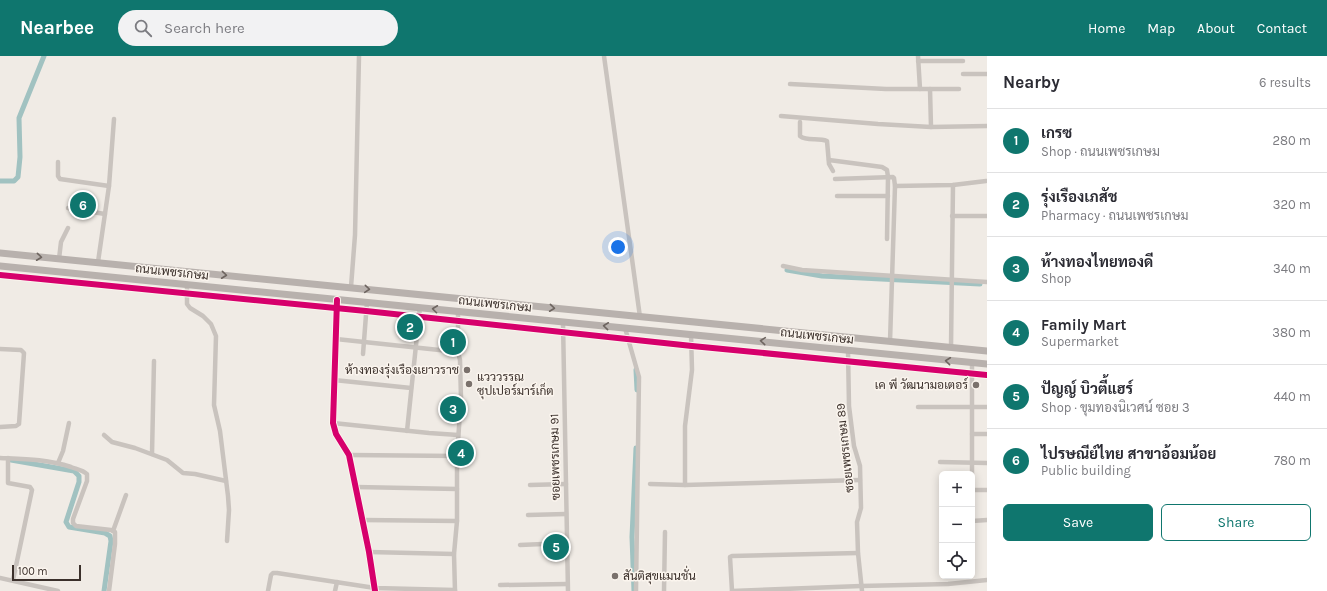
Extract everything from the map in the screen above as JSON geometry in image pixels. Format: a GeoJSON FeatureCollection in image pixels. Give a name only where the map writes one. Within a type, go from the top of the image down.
{"type":"FeatureCollection","features":[{"type":"Feature","properties":{"kind":"main road","name":"ถนนเพชรเกษม"},"geometry":{"type":"LineString","coordinates":[[0,253],[351,287],[987,352]]}},
{"type":"Feature","properties":{"kind":"main road","name":"ถนนเพชรเกษม"},"geometry":{"type":"LineString","coordinates":[[0,266],[691,334],[972,364],[987,364]]}},
{"type":"Feature","properties":{"kind":"street"},"geometry":{"type":"LineString","coordinates":[[351,287],[355,235],[359,56]]}},
{"type":"Feature","properties":{"kind":"street"},"geometry":{"type":"LineString","coordinates":[[604,56],[640,317]]}},
{"type":"Feature","properties":{"kind":"street"},"geometry":{"type":"LineString","coordinates":[[920,89],[918,58],[963,61]]}},
{"type":"Feature","properties":{"kind":"street"},"geometry":{"type":"LineString","coordinates":[[964,74],[987,74]]}},
{"type":"Feature","properties":{"kind":"street"},"geometry":{"type":"LineString","coordinates":[[790,84],[886,89],[959,89]]}},
{"type":"Feature","properties":{"kind":"street"},"geometry":{"type":"LineString","coordinates":[[930,89],[931,127]]}},
{"type":"Feature","properties":{"kind":"street"},"geometry":{"type":"LineString","coordinates":[[781,116],[931,127],[987,126]]}},
{"type":"Feature","properties":{"kind":"street"},"geometry":{"type":"LineString","coordinates":[[98,262],[109,186],[114,119]]}},
{"type":"Feature","properties":{"kind":"street"},"geometry":{"type":"LineString","coordinates":[[800,122],[800,136],[802,138],[821,139],[827,141],[830,168],[833,171]]}},
{"type":"Feature","properties":{"kind":"street"},"geometry":{"type":"LineString","coordinates":[[829,160],[884,167],[888,171],[887,239]]}},
{"type":"Feature","properties":{"kind":"street"},"geometry":{"type":"LineString","coordinates":[[58,162],[58,175],[60,178],[109,186]]}},
{"type":"Feature","properties":{"kind":"street"},"geometry":{"type":"LineString","coordinates":[[835,179],[894,178],[890,342]]}},
{"type":"Feature","properties":{"kind":"street"},"geometry":{"type":"LineString","coordinates":[[895,186],[952,185],[986,181]]}},
{"type":"Feature","properties":{"kind":"street"},"geometry":{"type":"LineString","coordinates":[[951,348],[952,185]]}},
{"type":"Feature","properties":{"kind":"street"},"geometry":{"type":"LineString","coordinates":[[837,196],[888,196]]}},
{"type":"Feature","properties":{"kind":"street"},"geometry":{"type":"LineString","coordinates":[[68,208],[105,214]]}},
{"type":"Feature","properties":{"kind":"street"},"geometry":{"type":"LineString","coordinates":[[952,216],[987,216]]}},
{"type":"Feature","properties":{"kind":"street"},"geometry":{"type":"LineString","coordinates":[[59,259],[61,242],[68,228]]}},
{"type":"Feature","properties":{"kind":"street"},"geometry":{"type":"LineString","coordinates":[[783,266],[802,270],[892,278],[951,282],[987,282]]}},
{"type":"Feature","properties":{"kind":"street"},"geometry":{"type":"LineString","coordinates":[[187,284],[187,304],[211,324],[216,336],[214,405],[220,431],[229,510],[227,541]]}},
{"type":"Feature","properties":{"kind":"street"},"geometry":{"type":"LineString","coordinates":[[338,300],[333,423],[338,439],[349,455],[363,520],[375,590]]}},
{"type":"Feature","properties":{"kind":"street"},"geometry":{"type":"LineString","coordinates":[[363,354],[367,302]]}},
{"type":"Feature","properties":{"kind":"street"},"geometry":{"type":"LineString","coordinates":[[407,431],[420,307]]}},
{"type":"Feature","properties":{"kind":"street"},"geometry":{"type":"LineString","coordinates":[[268,591],[271,577],[273,573],[275,573],[337,582],[375,590],[455,591],[454,554],[457,521],[457,456],[461,398],[460,360],[458,352],[458,312]]}},
{"type":"Feature","properties":{"kind":"street","name":"ซอยเพชรเกษม 91"},"geometry":{"type":"LineString","coordinates":[[563,322],[568,591]]}},
{"type":"Feature","properties":{"kind":"street"},"geometry":{"type":"LineString","coordinates":[[625,328],[639,377],[636,591]]}},
{"type":"Feature","properties":{"kind":"street"},"geometry":{"type":"LineString","coordinates":[[685,485],[685,426],[692,370],[691,334]]}},
{"type":"Feature","properties":{"kind":"street"},"geometry":{"type":"LineString","coordinates":[[336,339],[458,352]]}},
{"type":"Feature","properties":{"kind":"street"},"geometry":{"type":"LineString","coordinates":[[0,349],[21,350],[24,353],[19,424],[16,426],[0,426]]}},
{"type":"Feature","properties":{"kind":"street","name":"ซอยเพชรเกษม 89"},"geometry":{"type":"LineString","coordinates":[[848,350],[849,406],[854,446],[860,466],[861,508],[857,522],[861,588]]}},
{"type":"Feature","properties":{"kind":"street"},"geometry":{"type":"LineString","coordinates":[[152,454],[154,361]]}},
{"type":"Feature","properties":{"kind":"street"},"geometry":{"type":"LineString","coordinates":[[972,364],[972,471]]}},
{"type":"Feature","properties":{"kind":"street"},"geometry":{"type":"LineString","coordinates":[[334,380],[411,388]]}},
{"type":"Feature","properties":{"kind":"street"},"geometry":{"type":"LineString","coordinates":[[918,407],[987,407]]}},
{"type":"Feature","properties":{"kind":"street"},"geometry":{"type":"LineString","coordinates":[[58,463],[63,451],[69,423]]}},
{"type":"Feature","properties":{"kind":"street"},"geometry":{"type":"LineString","coordinates":[[333,423],[458,435]]}},
{"type":"Feature","properties":{"kind":"street"},"geometry":{"type":"LineString","coordinates":[[972,434],[987,434]]}},
{"type":"Feature","properties":{"kind":"street"},"geometry":{"type":"LineString","coordinates":[[104,435],[109,441],[152,454],[171,462],[183,473],[195,474],[226,481]]}},
{"type":"Feature","properties":{"kind":"street"},"geometry":{"type":"LineString","coordinates":[[349,455],[457,456]]}},
{"type":"Feature","properties":{"kind":"street"},"geometry":{"type":"LineString","coordinates":[[0,458],[35,459],[58,463],[87,474],[87,481],[73,519],[73,523],[76,526],[113,531]]}},
{"type":"Feature","properties":{"kind":"street"},"geometry":{"type":"LineString","coordinates":[[8,458],[8,483],[30,488],[32,490],[13,580]]}},
{"type":"Feature","properties":{"kind":"street"},"geometry":{"type":"LineString","coordinates":[[940,462],[987,463]]}},
{"type":"Feature","properties":{"kind":"street"},"geometry":{"type":"LineString","coordinates":[[650,484],[685,485],[860,480]]}},
{"type":"Feature","properties":{"kind":"street"},"geometry":{"type":"LineString","coordinates":[[530,485],[566,484]]}},
{"type":"Feature","properties":{"kind":"street"},"geometry":{"type":"LineString","coordinates":[[356,487],[457,489]]}},
{"type":"Feature","properties":{"kind":"street"},"geometry":{"type":"LineString","coordinates":[[975,490],[987,490]]}},
{"type":"Feature","properties":{"kind":"street"},"geometry":{"type":"LineString","coordinates":[[109,591],[116,536],[113,531],[126,495]]}},
{"type":"Feature","properties":{"kind":"street"},"geometry":{"type":"LineString","coordinates":[[528,515],[566,514]]}},
{"type":"Feature","properties":{"kind":"street"},"geometry":{"type":"LineString","coordinates":[[363,520],[457,521]]}},
{"type":"Feature","properties":{"kind":"street"},"geometry":{"type":"LineString","coordinates":[[975,521],[987,520]]}},
{"type":"Feature","properties":{"kind":"street"},"geometry":{"type":"LineString","coordinates":[[664,591],[666,532]]}},
{"type":"Feature","properties":{"kind":"street"},"geometry":{"type":"LineString","coordinates":[[520,545],[566,543]]}},
{"type":"Feature","properties":{"kind":"street"},"geometry":{"type":"LineString","coordinates":[[369,552],[454,554]]}},
{"type":"Feature","properties":{"kind":"street"},"geometry":{"type":"LineString","coordinates":[[858,554],[732,556],[730,557],[732,591],[861,588],[948,584],[987,580]]}},
{"type":"Feature","properties":{"kind":"street"},"geometry":{"type":"LineString","coordinates":[[0,578],[13,580],[35,588],[58,591]]}},
{"type":"Feature","properties":{"kind":"street"},"geometry":{"type":"LineString","coordinates":[[335,591],[337,582]]}},
{"type":"Feature","properties":{"kind":"street"},"geometry":{"type":"LineString","coordinates":[[500,585],[567,584]]}},
{"type":"Feature","properties":{"kind":"waterway"},"geometry":{"type":"LineString","coordinates":[[0,181],[14,181],[18,177],[20,157],[19,118],[44,56]]}},
{"type":"Feature","properties":{"kind":"waterway"},"geometry":{"type":"LineString","coordinates":[[787,270],[822,276],[980,284]]}},
{"type":"Feature","properties":{"kind":"waterway"},"geometry":{"type":"LineString","coordinates":[[636,370],[637,390]]}},
{"type":"Feature","properties":{"kind":"waterway"},"geometry":{"type":"LineString","coordinates":[[634,591],[632,537],[636,448]]}},
{"type":"Feature","properties":{"kind":"waterway"},"geometry":{"type":"LineString","coordinates":[[11,460],[74,471],[79,476],[79,482],[66,522],[69,527],[105,533],[110,536],[111,541],[104,591]]}},
{"type":"Feature","properties":{"kind":"cycle path"},"geometry":{"type":"LineString","coordinates":[[0,275],[987,375]]}},
{"type":"Feature","properties":{"kind":"cycle path"},"geometry":{"type":"LineString","coordinates":[[337,300],[333,423],[336,434],[349,455],[369,552],[375,591]]}},
{"type":"Feature","properties":{"kind":"place","name":"ไปรษณีย์ไทย สาขาอ้อมน้อย"},"geometry":{"type":"Point","coordinates":[83,205]}},
{"type":"Feature","properties":{"kind":"place","name":"รุ่งเรืองเภสัช"},"geometry":{"type":"Point","coordinates":[410,327]}},
{"type":"Feature","properties":{"kind":"place","name":"เกรซ"},"geometry":{"type":"Point","coordinates":[453,342]}},
{"type":"Feature","properties":{"kind":"place","name":"ห้างทองรุ่งเรืองเยาวราช"},"geometry":{"type":"Point","coordinates":[467,370]}},
{"type":"Feature","properties":{"kind":"place","name":"แวววรรณ ซุปเปอร์มาร์เก็ต"},"geometry":{"type":"Point","coordinates":[469,384]}},
{"type":"Feature","properties":{"kind":"place","name":"เค พี วัฒนามอเตอร์"},"geometry":{"type":"Point","coordinates":[976,385]}},
{"type":"Feature","properties":{"kind":"place","name":"ห้างทองไทยทองดี"},"geometry":{"type":"Point","coordinates":[453,409]}},
{"type":"Feature","properties":{"kind":"place","name":"Family Mart"},"geometry":{"type":"Point","coordinates":[461,453]}},
{"type":"Feature","properties":{"kind":"place","name":"ปัญญ์ บิวตี้แฮร์"},"geometry":{"type":"Point","coordinates":[556,547]}},
{"type":"Feature","properties":{"kind":"place","name":"สันติสุขแมนชั่น"},"geometry":{"type":"Point","coordinates":[615,576]}}]}
